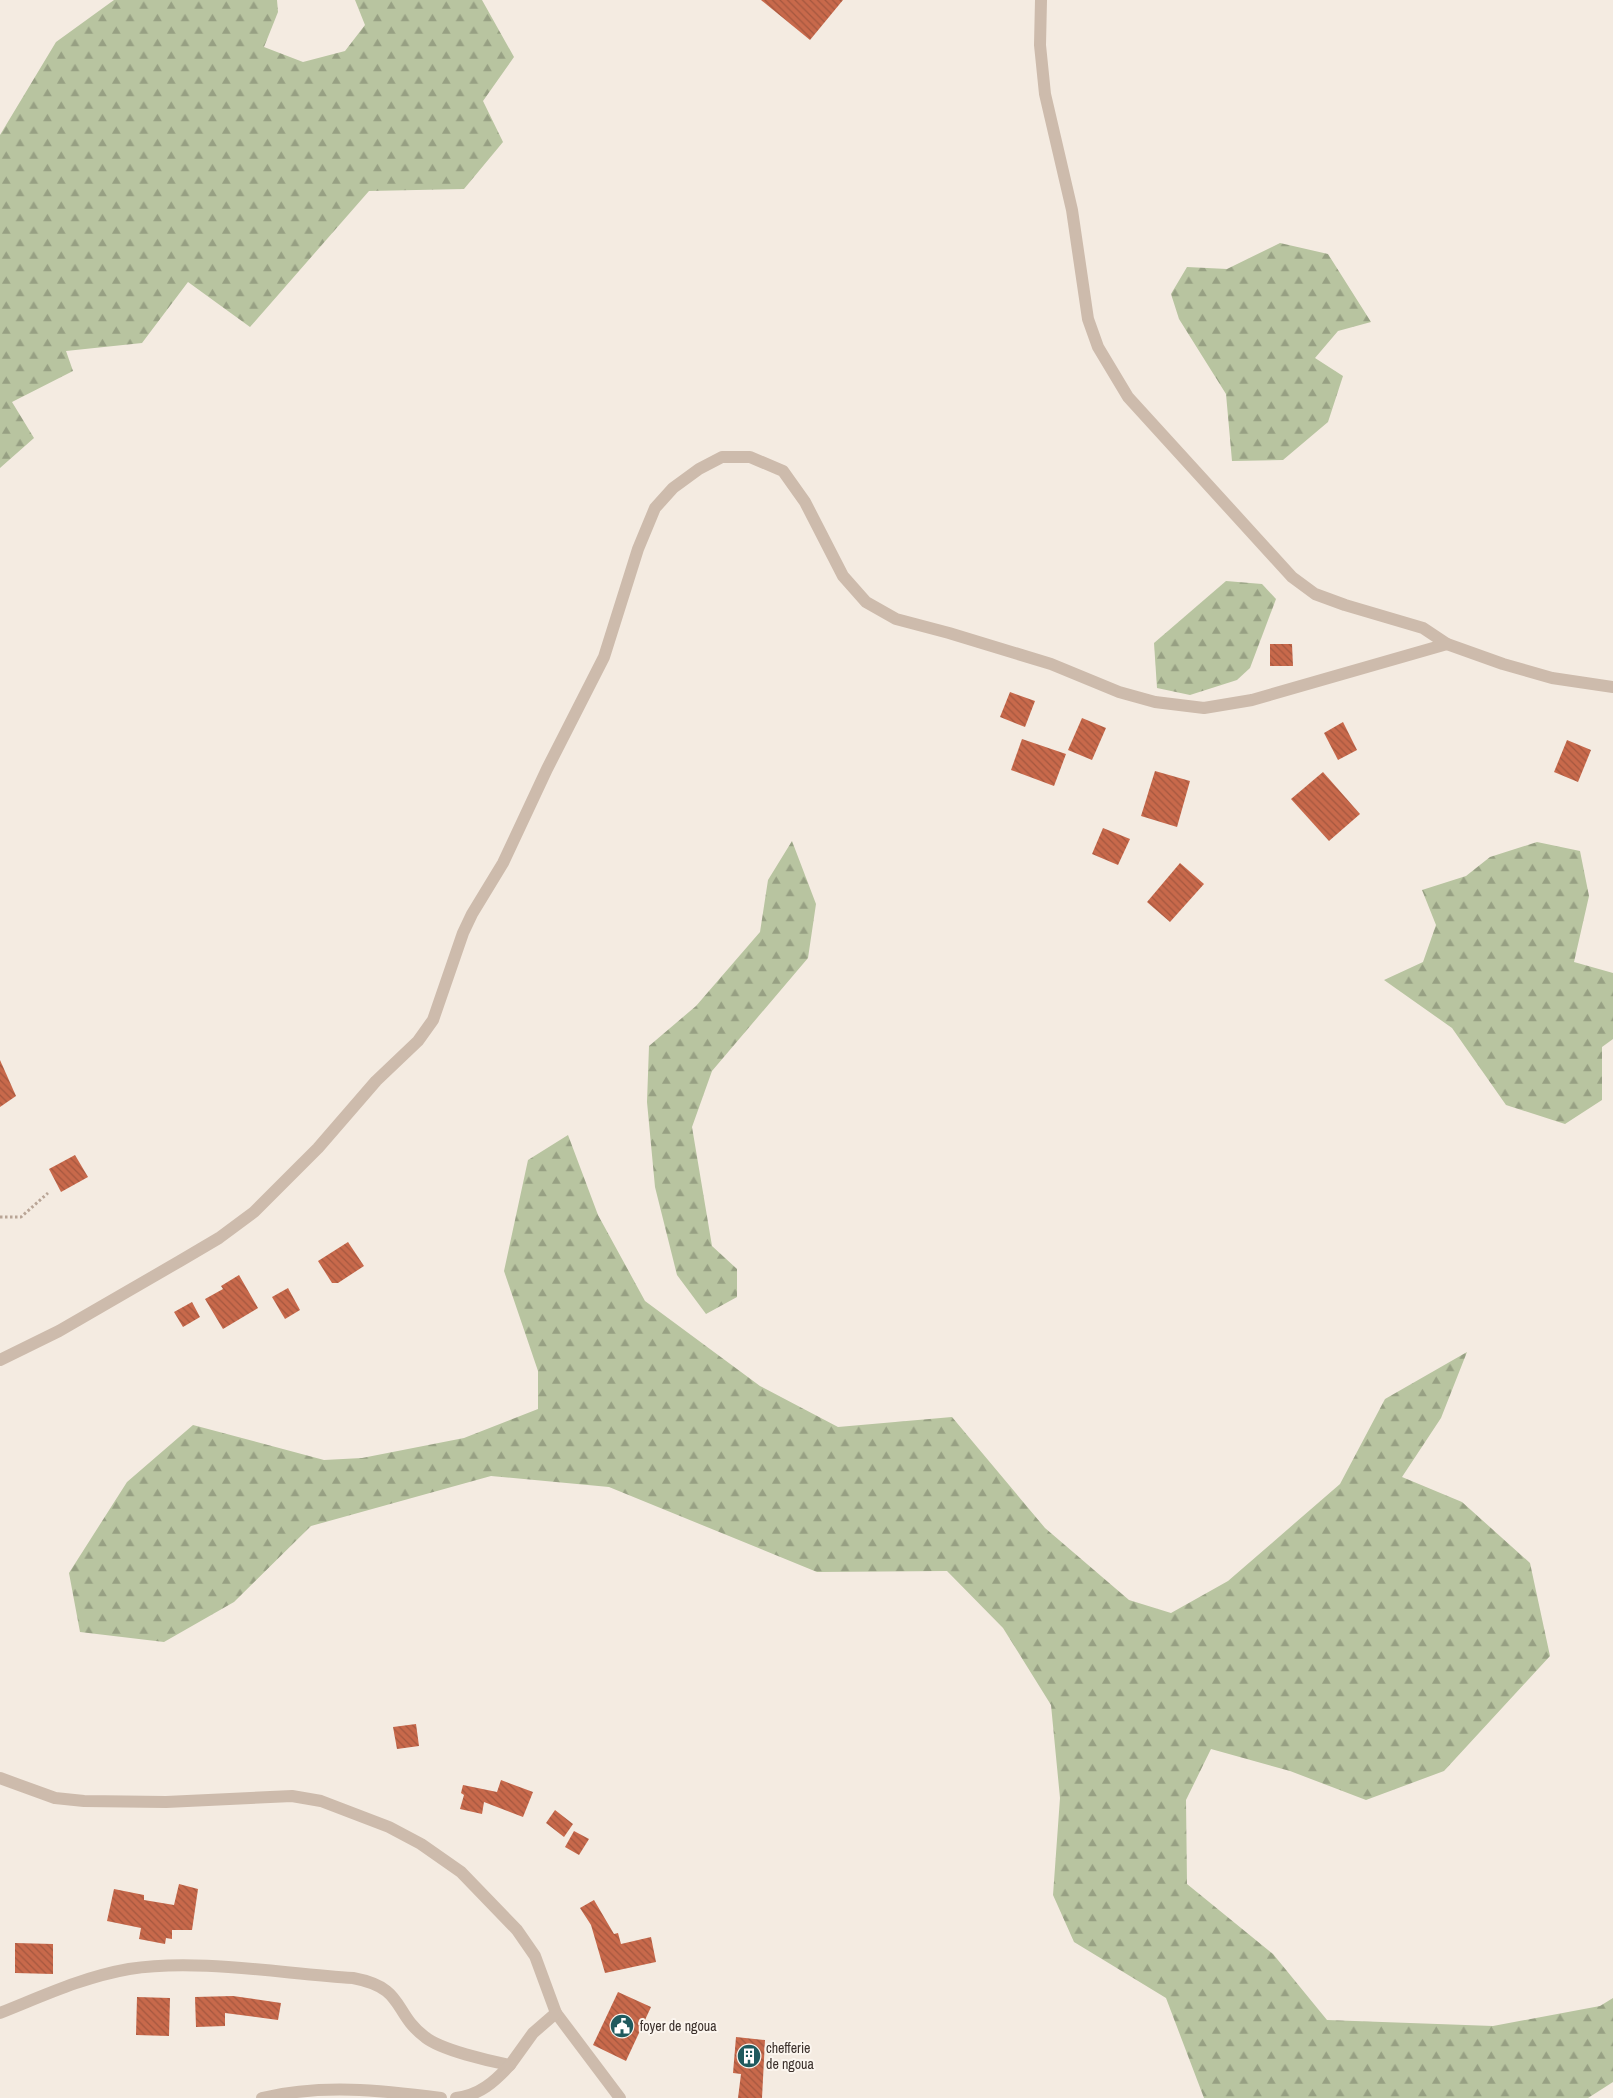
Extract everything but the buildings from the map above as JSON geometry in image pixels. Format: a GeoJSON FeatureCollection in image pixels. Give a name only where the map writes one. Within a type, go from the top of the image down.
{"type":"FeatureCollection","features":[{"type":"Feature","properties":{"kind":"street"},"geometry":{"type":"LineString","coordinates":[[1041,0],[1040,45],[1045,94],[1072,210],[1088,319],[1098,347],[1128,396],[1292,578],[1315,594],[1422,628],[1446,644],[1552,678],[1613,687]]}},
{"type":"Feature","properties":{"kind":"street"},"geometry":{"type":"LineString","coordinates":[[0,1360],[60,1331],[219,1238],[254,1212],[318,1148],[376,1081],[418,1041],[433,1020],[462,934],[503,864],[547,769],[604,658],[638,550],[655,508],[673,488],[699,468],[722,458],[750,457],[783,471],[805,502],[843,576],[866,602],[896,619],[1051,664],[1119,692],[1155,702],[1204,708],[1252,700],[1446,644]]}},
{"type":"Feature","properties":{"kind":"street"},"geometry":{"type":"LineString","coordinates":[[0,1778],[55,1798],[84,1802],[166,1802],[292,1796],[321,1801],[389,1827],[421,1844],[461,1872],[516,1930],[535,1956],[556,2013],[620,2098]]}},
{"type":"Feature","properties":{"kind":"street"},"geometry":{"type":"LineString","coordinates":[[0,2013],[56,1989],[91,1977],[130,1969],[170,1966],[208,1967],[353,1978],[373,1982],[384,1988],[396,2000],[415,2026],[434,2043],[494,2062],[510,2065]]}},
{"type":"Feature","properties":{"kind":"street"},"geometry":{"type":"LineString","coordinates":[[456,2098],[470,2096],[491,2085],[510,2065],[533,2033],[556,2013]]}},
{"type":"Feature","properties":{"kind":"street"},"geometry":{"type":"LineString","coordinates":[[262,2098],[325,2089],[404,2093],[441,2098]]}},
{"type":"Feature","properties":{"kind":"path"},"geometry":{"type":"LineString","coordinates":[[0,1218],[21,1217],[48,1193]]}},
{"type":"Feature","properties":{"kind":"green space"},"geometry":{"type":"Polygon","coordinates":[[[114,0],[277,0],[278,12],[264,47],[303,62],[345,51],[365,25],[355,0],[482,0],[514,57],[483,101],[503,142],[464,189],[369,191],[250,327],[188,282],[142,343],[66,351],[73,371],[12,402],[34,438],[0,468],[0,135],[56,42],[114,0]]]}},
{"type":"Feature","properties":{"kind":"green space"},"geometry":{"type":"Polygon","coordinates":[[[1280,243],[1328,254],[1371,322],[1338,331],[1315,358],[1343,376],[1328,422],[1283,460],[1232,461],[1226,394],[1179,319],[1171,294],[1187,267],[1227,269],[1280,243]]]}},
{"type":"Feature","properties":{"kind":"green space"},"geometry":{"type":"Polygon","coordinates":[[[1226,581],[1262,584],[1276,599],[1250,668],[1237,680],[1190,695],[1157,688],[1154,643],[1226,581]]]}},
{"type":"Feature","properties":{"kind":"green space"},"geometry":{"type":"Polygon","coordinates":[[[792,841],[816,904],[808,958],[712,1071],[692,1127],[712,1246],[737,1269],[737,1297],[706,1314],[677,1275],[655,1187],[647,1102],[649,1046],[696,1006],[760,932],[768,880],[792,841]]]}},
{"type":"Feature","properties":{"kind":"green space"},"geometry":{"type":"Polygon","coordinates":[[[1537,842],[1580,851],[1589,896],[1574,962],[1613,973],[1613,1039],[1602,1047],[1602,1100],[1565,1124],[1506,1105],[1452,1028],[1384,980],[1423,962],[1436,925],[1422,890],[1466,876],[1490,857],[1537,842]]]}},
{"type":"Feature","properties":{"kind":"green space"},"geometry":{"type":"Polygon","coordinates":[[[568,1135],[598,1215],[645,1301],[760,1386],[838,1427],[952,1417],[1045,1528],[1129,1600],[1171,1613],[1228,1581],[1340,1484],[1385,1399],[1467,1352],[1441,1418],[1402,1477],[1462,1502],[1530,1563],[1550,1656],[1444,1771],[1366,1800],[1290,1771],[1211,1749],[1186,1800],[1187,1884],[1273,1954],[1327,2020],[1493,2026],[1600,2006],[1613,1998],[1613,2082],[1588,2098],[1204,2098],[1166,1998],[1074,1942],[1053,1895],[1060,1798],[1051,1705],[1003,1628],[947,1571],[817,1572],[609,1487],[491,1476],[311,1526],[234,1602],[164,1642],[80,1632],[69,1573],[127,1482],[193,1425],[324,1460],[362,1458],[464,1438],[538,1409],[538,1371],[504,1271],[528,1160],[568,1135]]]}},
{"type":"Feature","properties":{"kind":"place","name":"foyer de ngoua"},"geometry":{"type":"Point","coordinates":[622,2026]}},
{"type":"Feature","properties":{"kind":"place","name":"chefferie de ngoua"},"geometry":{"type":"Point","coordinates":[749,2056]}}]}
